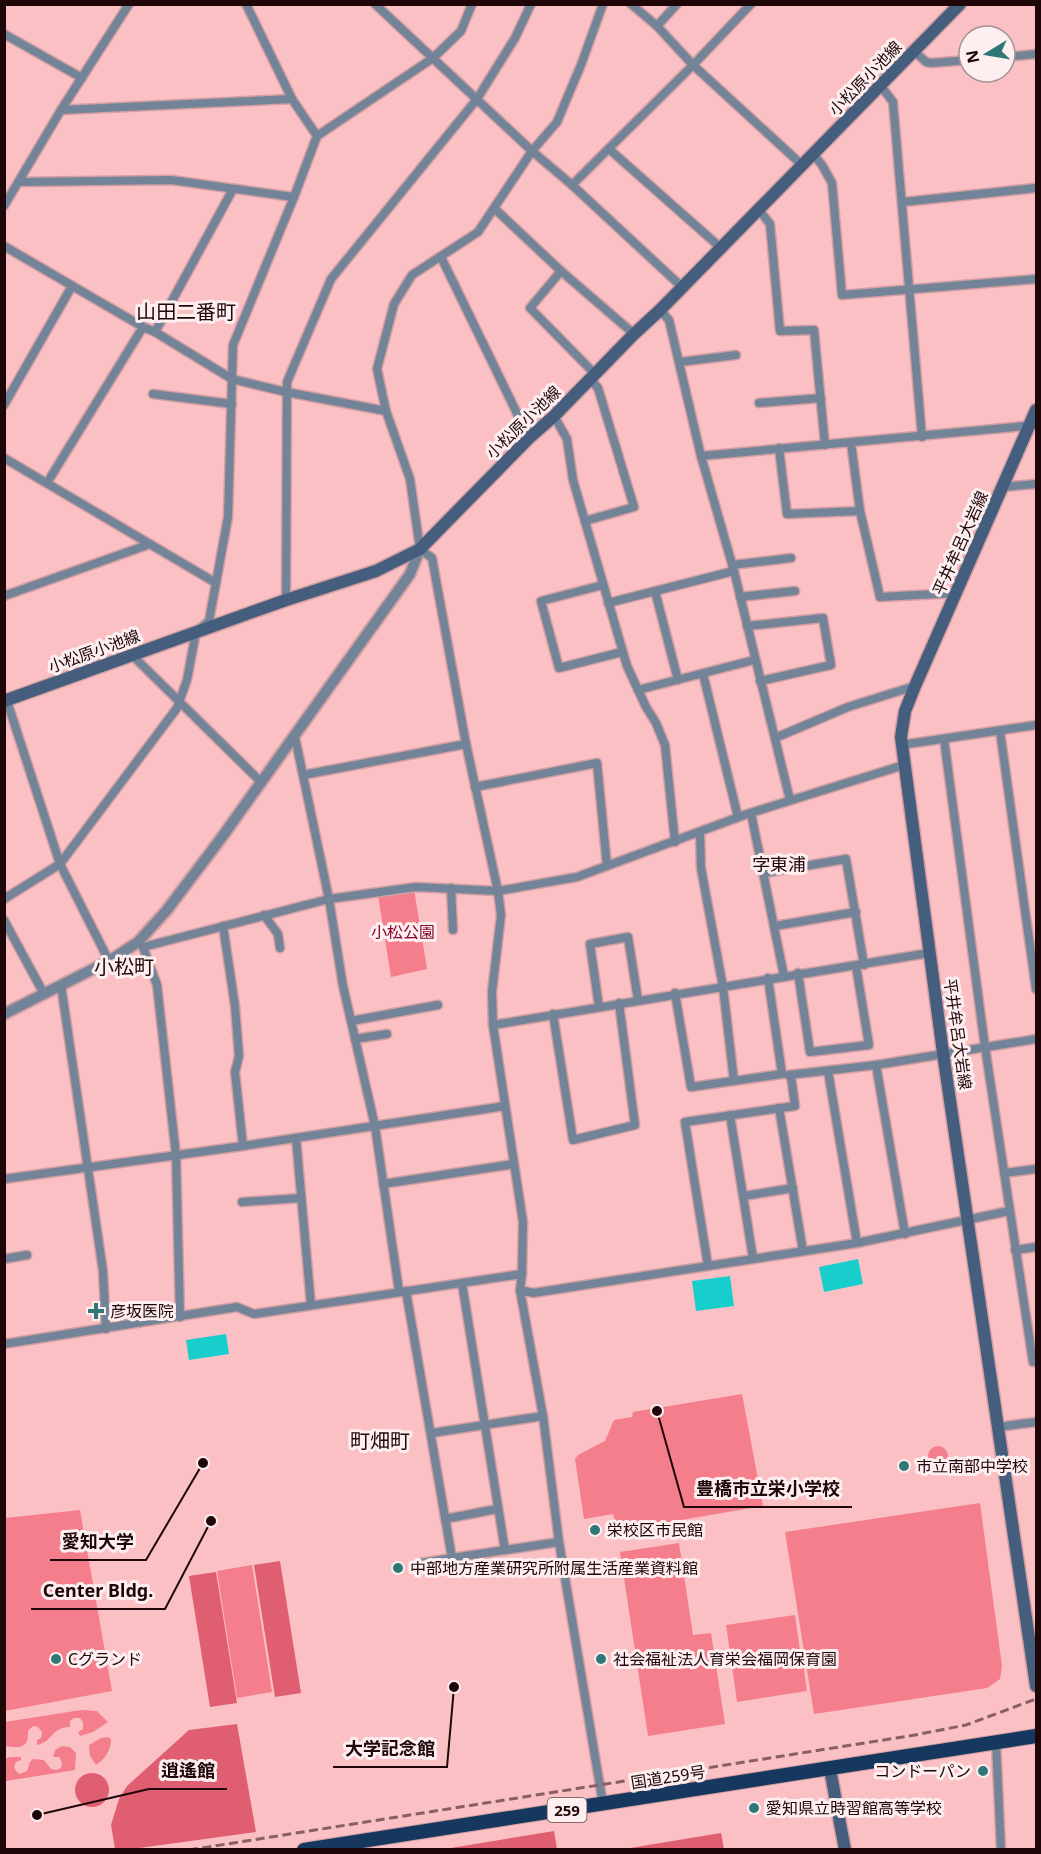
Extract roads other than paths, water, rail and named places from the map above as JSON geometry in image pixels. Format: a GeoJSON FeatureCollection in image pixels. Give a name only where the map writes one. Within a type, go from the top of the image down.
{"type":"FeatureCollection","features":[{"type":"Feature","properties":{"kind":"highway","name":"国道259号"},"geometry":{"type":"LineString","coordinates":[[304,1850],[1036,1736]]}},
{"type":"Feature","properties":{"kind":"main road","name":"小松原小池線"},"geometry":{"type":"LineString","coordinates":[[5,698],[285,600],[376,571],[420,549],[660,310],[960,4]]}},
{"type":"Feature","properties":{"kind":"main road","name":"平井牟呂大岩線"},"geometry":{"type":"LineString","coordinates":[[1036,410],[1033,425],[915,686],[902,724],[901,745],[943,1053],[1034,1658],[1036,1686]]}},
{"type":"Feature","properties":{"kind":"main road"},"geometry":{"type":"LineString","coordinates":[[830,1769],[846,1850]]}},
{"type":"Feature","properties":{"kind":"street"},"geometry":{"type":"LineString","coordinates":[[4,206],[61,110],[129,4]]}},
{"type":"Feature","properties":{"kind":"street"},"geometry":{"type":"LineString","coordinates":[[246,4],[292,99],[316,136]]}},
{"type":"Feature","properties":{"kind":"street"},"geometry":{"type":"LineString","coordinates":[[375,4],[682,287]]}},
{"type":"Feature","properties":{"kind":"street"},"geometry":{"type":"LineString","coordinates":[[4,899],[60,864],[177,708],[187,680],[195,632],[209,621],[228,518],[233,345],[294,197],[316,136],[433,58],[461,31],[472,4]]}},
{"type":"Feature","properties":{"kind":"street"},"geometry":{"type":"LineString","coordinates":[[285,600],[287,382],[331,279],[477,99],[515,38],[531,4]]}},
{"type":"Feature","properties":{"kind":"street"},"geometry":{"type":"LineString","coordinates":[[141,945],[262,783],[410,574],[420,549],[410,479],[386,411],[377,369],[394,304],[412,275],[478,232],[532,151],[557,122],[603,4]]}},
{"type":"Feature","properties":{"kind":"street"},"geometry":{"type":"LineString","coordinates":[[631,4],[657,26],[693,65],[802,165]]}},
{"type":"Feature","properties":{"kind":"street"},"geometry":{"type":"LineString","coordinates":[[657,26],[677,4]]}},
{"type":"Feature","properties":{"kind":"street"},"geometry":{"type":"LineString","coordinates":[[572,185],[751,4]]}},
{"type":"Feature","properties":{"kind":"street"},"geometry":{"type":"LineString","coordinates":[[4,34],[82,78]]}},
{"type":"Feature","properties":{"kind":"street"},"geometry":{"type":"LineString","coordinates":[[914,51],[926,62],[957,61]]}},
{"type":"Feature","properties":{"kind":"street"},"geometry":{"type":"LineString","coordinates":[[1017,56],[1036,54]]}},
{"type":"Feature","properties":{"kind":"street"},"geometry":{"type":"LineString","coordinates":[[881,86],[893,102],[922,437]]}},
{"type":"Feature","properties":{"kind":"street"},"geometry":{"type":"LineString","coordinates":[[61,110],[292,99]]}},
{"type":"Feature","properties":{"kind":"street"},"geometry":{"type":"LineString","coordinates":[[609,149],[721,248]]}},
{"type":"Feature","properties":{"kind":"street"},"geometry":{"type":"LineString","coordinates":[[813,154],[832,183],[842,295],[1036,279]]}},
{"type":"Feature","properties":{"kind":"street"},"geometry":{"type":"LineString","coordinates":[[20,182],[171,180],[294,197]]}},
{"type":"Feature","properties":{"kind":"street"},"geometry":{"type":"LineString","coordinates":[[903,202],[1036,188]]}},
{"type":"Feature","properties":{"kind":"street"},"geometry":{"type":"LineString","coordinates":[[155,332],[233,189]]}},
{"type":"Feature","properties":{"kind":"street"},"geometry":{"type":"LineString","coordinates":[[495,208],[561,271],[634,334]]}},
{"type":"Feature","properties":{"kind":"street"},"geometry":{"type":"LineString","coordinates":[[759,210],[770,224],[780,331],[814,330],[825,445]]}},
{"type":"Feature","properties":{"kind":"street"},"geometry":{"type":"LineString","coordinates":[[4,246],[232,379],[386,411]]}},
{"type":"Feature","properties":{"kind":"street"},"geometry":{"type":"LineString","coordinates":[[441,257],[529,438]]}},
{"type":"Feature","properties":{"kind":"street"},"geometry":{"type":"LineString","coordinates":[[561,271],[530,308],[593,376],[634,507],[585,521]]}},
{"type":"Feature","properties":{"kind":"street"},"geometry":{"type":"LineString","coordinates":[[4,405],[72,286]]}},
{"type":"Feature","properties":{"kind":"street"},"geometry":{"type":"LineString","coordinates":[[660,310],[669,320],[701,456],[733,568],[790,800]]}},
{"type":"Feature","properties":{"kind":"street"},"geometry":{"type":"LineString","coordinates":[[47,483],[143,327]]}},
{"type":"Feature","properties":{"kind":"street"},"geometry":{"type":"LineString","coordinates":[[680,362],[736,355]]}},
{"type":"Feature","properties":{"kind":"street"},"geometry":{"type":"LineString","coordinates":[[153,394],[232,404]]}},
{"type":"Feature","properties":{"kind":"street"},"geometry":{"type":"LineString","coordinates":[[759,403],[821,398]]}},
{"type":"Feature","properties":{"kind":"street"},"geometry":{"type":"LineString","coordinates":[[554,416],[567,440],[573,480],[622,652],[665,746],[675,842]]}},
{"type":"Feature","properties":{"kind":"street"},"geometry":{"type":"LineString","coordinates":[[701,456],[1033,425]]}},
{"type":"Feature","properties":{"kind":"street"},"geometry":{"type":"LineString","coordinates":[[851,442],[860,511],[880,597],[956,593]]}},
{"type":"Feature","properties":{"kind":"street"},"geometry":{"type":"LineString","coordinates":[[779,448],[787,514],[860,511]]}},
{"type":"Feature","properties":{"kind":"street"},"geometry":{"type":"LineString","coordinates":[[4,458],[216,583]]}},
{"type":"Feature","properties":{"kind":"street"},"geometry":{"type":"LineString","coordinates":[[1003,487],[1036,484]]}},
{"type":"Feature","properties":{"kind":"street"},"geometry":{"type":"LineString","coordinates":[[4,596],[150,544]]}},
{"type":"Feature","properties":{"kind":"street"},"geometry":{"type":"LineString","coordinates":[[420,549],[432,558],[466,744],[498,891],[501,915],[492,992],[493,1024],[523,1222],[520,1290],[543,1416],[559,1542],[603,1804]]}},
{"type":"Feature","properties":{"kind":"street"},"geometry":{"type":"LineString","coordinates":[[608,603],[733,568],[791,558]]}},
{"type":"Feature","properties":{"kind":"street"},"geometry":{"type":"LineString","coordinates":[[603,585],[541,601],[559,668],[622,652]]}},
{"type":"Feature","properties":{"kind":"street"},"geometry":{"type":"LineString","coordinates":[[655,591],[678,680]]}},
{"type":"Feature","properties":{"kind":"street"},"geometry":{"type":"LineString","coordinates":[[740,597],[795,591]]}},
{"type":"Feature","properties":{"kind":"street"},"geometry":{"type":"LineString","coordinates":[[747,626],[823,618],[831,665],[760,681]]}},
{"type":"Feature","properties":{"kind":"street"},"geometry":{"type":"LineString","coordinates":[[132,655],[262,783]]}},
{"type":"Feature","properties":{"kind":"street"},"geometry":{"type":"LineString","coordinates":[[638,690],[754,660]]}},
{"type":"Feature","properties":{"kind":"street"},"geometry":{"type":"LineString","coordinates":[[703,674],[738,817]]}},
{"type":"Feature","properties":{"kind":"street"},"geometry":{"type":"LineString","coordinates":[[775,738],[848,707],[915,686]]}},
{"type":"Feature","properties":{"kind":"street"},"geometry":{"type":"LineString","coordinates":[[5,698],[60,864],[109,961]]}},
{"type":"Feature","properties":{"kind":"street"},"geometry":{"type":"LineString","coordinates":[[901,745],[1036,725]]}},
{"type":"Feature","properties":{"kind":"street"},"geometry":{"type":"LineString","coordinates":[[1000,731],[1036,989]]}},
{"type":"Feature","properties":{"kind":"street"},"geometry":{"type":"LineString","coordinates":[[295,737],[329,899],[343,986],[375,1126],[403,1291],[432,1433],[452,1558]]}},
{"type":"Feature","properties":{"kind":"street"},"geometry":{"type":"LineString","coordinates":[[944,739],[1009,1211],[1032,1362],[1036,1362]]}},
{"type":"Feature","properties":{"kind":"street"},"geometry":{"type":"LineString","coordinates":[[303,775],[466,744]]}},
{"type":"Feature","properties":{"kind":"street"},"geometry":{"type":"LineString","coordinates":[[475,787],[597,763],[607,866]]}},
{"type":"Feature","properties":{"kind":"street"},"geometry":{"type":"LineString","coordinates":[[4,1014],[141,945],[329,899],[416,886],[498,891],[577,877],[738,817],[904,765]]}},
{"type":"Feature","properties":{"kind":"street"},"geometry":{"type":"LineString","coordinates":[[752,813],[784,976]]}},
{"type":"Feature","properties":{"kind":"street"},"geometry":{"type":"LineString","coordinates":[[700,833],[701,868],[723,987],[734,1081]]}},
{"type":"Feature","properties":{"kind":"street"},"geometry":{"type":"LineString","coordinates":[[764,873],[846,859],[856,912],[869,1045],[810,1052],[798,973]]}},
{"type":"Feature","properties":{"kind":"street"},"geometry":{"type":"LineString","coordinates":[[451,888],[453,930]]}},
{"type":"Feature","properties":{"kind":"street"},"geometry":{"type":"LineString","coordinates":[[775,926],[856,912]]}},
{"type":"Feature","properties":{"kind":"street"},"geometry":{"type":"LineString","coordinates":[[264,915],[278,934],[280,948]]}},
{"type":"Feature","properties":{"kind":"street"},"geometry":{"type":"LineString","coordinates":[[4,920],[44,994]]}},
{"type":"Feature","properties":{"kind":"street"},"geometry":{"type":"LineString","coordinates":[[223,926],[235,1006],[238,1056],[235,1072],[243,1146]]}},
{"type":"Feature","properties":{"kind":"street"},"geometry":{"type":"LineString","coordinates":[[599,1006],[590,944],[628,937],[638,1000]]}},
{"type":"Feature","properties":{"kind":"street"},"geometry":{"type":"LineString","coordinates":[[141,945],[157,986],[176,1155],[180,1317]]}},
{"type":"Feature","properties":{"kind":"street"},"geometry":{"type":"LineString","coordinates":[[493,1024],[929,953]]}},
{"type":"Feature","properties":{"kind":"street"},"geometry":{"type":"LineString","coordinates":[[708,1266],[685,1122],[795,1106],[786,1075],[768,978]]}},
{"type":"Feature","properties":{"kind":"street"},"geometry":{"type":"LineString","coordinates":[[61,985],[104,1271],[106,1329]]}},
{"type":"Feature","properties":{"kind":"street"},"geometry":{"type":"LineString","coordinates":[[675,993],[691,1087],[876,1065],[1036,1039]]}},
{"type":"Feature","properties":{"kind":"street"},"geometry":{"type":"LineString","coordinates":[[553,1014],[573,1140],[634,1125],[619,1003]]}},
{"type":"Feature","properties":{"kind":"street"},"geometry":{"type":"LineString","coordinates":[[351,1021],[438,1005]]}},
{"type":"Feature","properties":{"kind":"street"},"geometry":{"type":"LineString","coordinates":[[355,1039],[387,1034]]}},
{"type":"Feature","properties":{"kind":"street"},"geometry":{"type":"LineString","coordinates":[[876,1065],[905,1234]]}},
{"type":"Feature","properties":{"kind":"street"},"geometry":{"type":"LineString","coordinates":[[828,1071],[857,1243]]}},
{"type":"Feature","properties":{"kind":"street"},"geometry":{"type":"LineString","coordinates":[[4,1179],[243,1146],[505,1106]]}},
{"type":"Feature","properties":{"kind":"street"},"geometry":{"type":"LineString","coordinates":[[778,1108],[803,1251]]}},
{"type":"Feature","properties":{"kind":"street"},"geometry":{"type":"LineString","coordinates":[[730,1115],[753,1258]]}},
{"type":"Feature","properties":{"kind":"street"},"geometry":{"type":"LineString","coordinates":[[296,1138],[311,1305]]}},
{"type":"Feature","properties":{"kind":"street"},"geometry":{"type":"LineString","coordinates":[[384,1184],[514,1164]]}},
{"type":"Feature","properties":{"kind":"street"},"geometry":{"type":"LineString","coordinates":[[1004,1173],[1036,1169]]}},
{"type":"Feature","properties":{"kind":"street"},"geometry":{"type":"LineString","coordinates":[[744,1196],[793,1188]]}},
{"type":"Feature","properties":{"kind":"street"},"geometry":{"type":"LineString","coordinates":[[242,1202],[301,1198]]}},
{"type":"Feature","properties":{"kind":"street"},"geometry":{"type":"LineString","coordinates":[[520,1290],[533,1293],[857,1243],[1009,1211]]}},
{"type":"Feature","properties":{"kind":"street"},"geometry":{"type":"LineString","coordinates":[[1015,1250],[1036,1247]]}},
{"type":"Feature","properties":{"kind":"street"},"geometry":{"type":"LineString","coordinates":[[4,1258],[27,1256]]}},
{"type":"Feature","properties":{"kind":"street"},"geometry":{"type":"LineString","coordinates":[[4,1344],[237,1306],[254,1314],[522,1274]]}},
{"type":"Feature","properties":{"kind":"street"},"geometry":{"type":"LineString","coordinates":[[462,1283],[496,1509],[505,1550]]}},
{"type":"Feature","properties":{"kind":"street"},"geometry":{"type":"LineString","coordinates":[[432,1433],[484,1423],[543,1416]]}},
{"type":"Feature","properties":{"kind":"street"},"geometry":{"type":"LineString","coordinates":[[998,1427],[1036,1422]]}},
{"type":"Feature","properties":{"kind":"street"},"geometry":{"type":"LineString","coordinates":[[445,1518],[496,1509]]}},
{"type":"Feature","properties":{"kind":"street"},"geometry":{"type":"LineString","coordinates":[[421,1563],[559,1542]]}},
{"type":"Feature","properties":{"kind":"street"},"geometry":{"type":"LineString","coordinates":[[996,1742],[1001,1850]]}},
{"type":"Feature","properties":{"kind":"water"},"geometry":{"type":"Polygon","coordinates":[[[858,1259],[863,1284],[824,1292],[819,1267],[858,1259]]]}},
{"type":"Feature","properties":{"kind":"water"},"geometry":{"type":"Polygon","coordinates":[[[730,1276],[734,1306],[696,1311],[692,1281],[730,1276]]]}},
{"type":"Feature","properties":{"kind":"water"},"geometry":{"type":"Polygon","coordinates":[[[226,1334],[229,1354],[189,1360],[186,1340],[226,1334]]]}},
{"type":"Feature","properties":{"kind":"railway"},"geometry":{"type":"LineString","coordinates":[[189,1850],[915,1735],[966,1725],[1036,1699]]}},
{"type":"Feature","properties":{"kind":"place","name":"彦坂医院"},"geometry":{"type":"Point","coordinates":[96,1311]}},
{"type":"Feature","properties":{"kind":"place","name":"豊橋市立栄小学校"},"geometry":{"type":"Point","coordinates":[657,1411]}},
{"type":"Feature","properties":{"kind":"place","name":"愛知大学"},"geometry":{"type":"Point","coordinates":[203,1463]}},
{"type":"Feature","properties":{"kind":"place","name":"市立南部中学校"},"geometry":{"type":"Point","coordinates":[904,1466]}},
{"type":"Feature","properties":{"kind":"place","name":"Center Bldg."},"geometry":{"type":"Point","coordinates":[211,1521]}},
{"type":"Feature","properties":{"kind":"place","name":"栄校区市民館"},"geometry":{"type":"Point","coordinates":[595,1530]}},
{"type":"Feature","properties":{"kind":"place","name":"中部地方産業研究所附属生活産業資料館"},"geometry":{"type":"Point","coordinates":[398,1568]}},
{"type":"Feature","properties":{"kind":"place","name":"Cグランド"},"geometry":{"type":"Point","coordinates":[56,1659]}},
{"type":"Feature","properties":{"kind":"place","name":"社会福祉法人育栄会福岡保育園"},"geometry":{"type":"Point","coordinates":[601,1659]}},
{"type":"Feature","properties":{"kind":"place","name":"大学記念館"},"geometry":{"type":"Point","coordinates":[454,1687]}},
{"type":"Feature","properties":{"kind":"place","name":"コンドーパン"},"geometry":{"type":"Point","coordinates":[983,1771]}},
{"type":"Feature","properties":{"kind":"place","name":"愛知県立時習館高等学校"},"geometry":{"type":"Point","coordinates":[754,1808]}},
{"type":"Feature","properties":{"kind":"place","name":"逍遙館"},"geometry":{"type":"Point","coordinates":[37,1815]}},
{"type":"Feature","properties":{"kind":"district","name":"山田二番町"},"geometry":{"type":"Point","coordinates":[186,311]}},
{"type":"Feature","properties":{"kind":"district","name":"字東浦"},"geometry":{"type":"Point","coordinates":[779,864]}},
{"type":"Feature","properties":{"kind":"district","name":"小松町"},"geometry":{"type":"Point","coordinates":[124,966]}},
{"type":"Feature","properties":{"kind":"district","name":"町畑町"},"geometry":{"type":"Point","coordinates":[380,1440]}},
{"type":"Feature","properties":{"kind":"park label","name":"小松公園"},"geometry":{"type":"Point","coordinates":[403,932]}}]}
